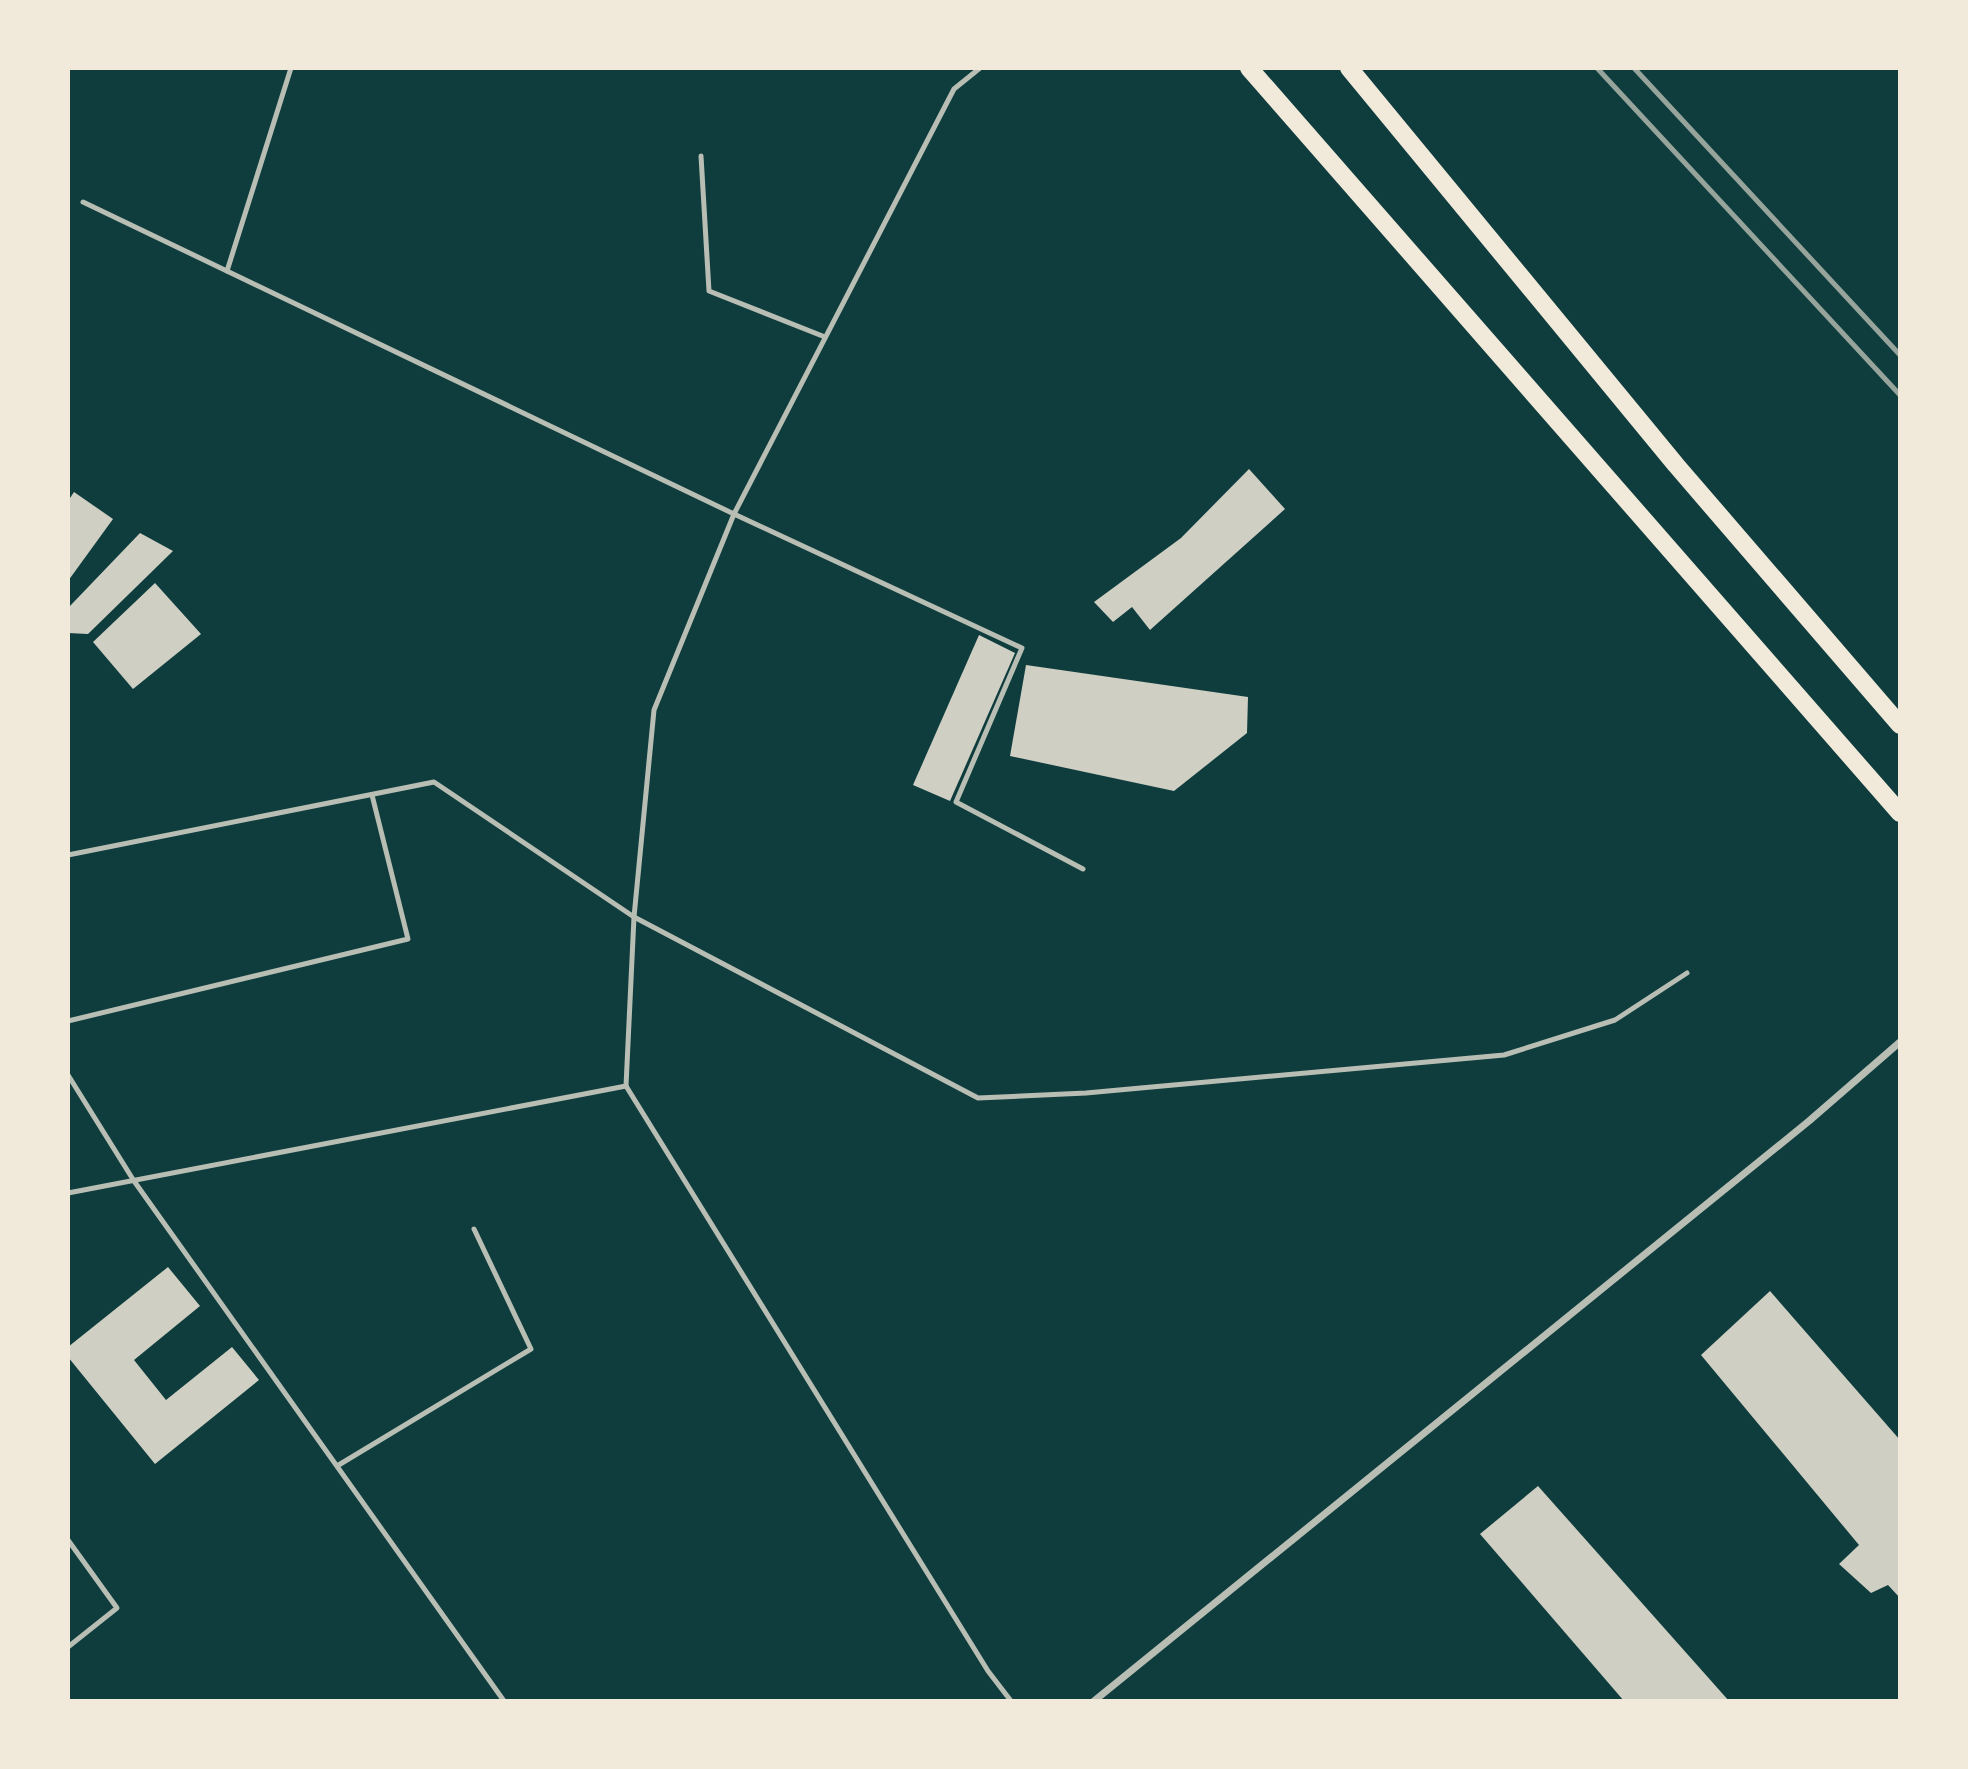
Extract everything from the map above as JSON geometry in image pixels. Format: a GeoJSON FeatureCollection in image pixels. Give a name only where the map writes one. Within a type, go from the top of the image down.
{"type":"FeatureCollection","features":[{"type":"Feature","properties":{"kind":"main road"},"geometry":{"type":"LineString","coordinates":[[1249,68],[1900,813]]}},
{"type":"Feature","properties":{"kind":"main road"},"geometry":{"type":"LineString","coordinates":[[1349,68],[1676,466],[1900,725]]}},
{"type":"Feature","properties":{"kind":"street"},"geometry":{"type":"LineString","coordinates":[[1094,1701],[1809,1121],[1900,1042]]}},
{"type":"Feature","properties":{"kind":"lane"},"geometry":{"type":"LineString","coordinates":[[227,271],[291,68]]}},
{"type":"Feature","properties":{"kind":"lane"},"geometry":{"type":"LineString","coordinates":[[980,68],[954,89],[734,514],[653,710],[635,916],[626,1086],[988,1671],[1011,1701]]}},
{"type":"Feature","properties":{"kind":"lane"},"geometry":{"type":"LineString","coordinates":[[701,156],[709,291],[825,337]]}},
{"type":"Feature","properties":{"kind":"lane"},"geometry":{"type":"LineString","coordinates":[[83,202],[734,514],[1022,648],[956,802],[1083,869]]}},
{"type":"Feature","properties":{"kind":"lane"},"geometry":{"type":"LineString","coordinates":[[68,855],[434,782],[635,916],[978,1098],[1086,1093],[1504,1055],[1615,1020],[1686,973]]}},
{"type":"Feature","properties":{"kind":"lane"},"geometry":{"type":"LineString","coordinates":[[68,1021],[408,939],[372,794]]}},
{"type":"Feature","properties":{"kind":"lane"},"geometry":{"type":"LineString","coordinates":[[68,1075],[134,1181],[504,1701]]}},
{"type":"Feature","properties":{"kind":"lane"},"geometry":{"type":"LineString","coordinates":[[68,1193],[626,1086]]}},
{"type":"Feature","properties":{"kind":"lane"},"geometry":{"type":"LineString","coordinates":[[337,1466],[531,1349],[474,1229]]}},
{"type":"Feature","properties":{"kind":"lane"},"geometry":{"type":"LineString","coordinates":[[68,1540],[117,1608],[68,1647]]}},
{"type":"Feature","properties":{"kind":"building"},"geometry":{"type":"Polygon","coordinates":[[[1249,469],[1285,509],[1150,630],[1132,607],[1113,622],[1094,602],[1181,538],[1249,469]]]}},
{"type":"Feature","properties":{"kind":"building"},"geometry":{"type":"Polygon","coordinates":[[[74,492],[113,519],[68,581],[68,501],[74,492]]]}},
{"type":"Feature","properties":{"kind":"building"},"geometry":{"type":"Polygon","coordinates":[[[140,533],[173,551],[88,634],[68,633],[69,607],[140,533]]]}},
{"type":"Feature","properties":{"kind":"building"},"geometry":{"type":"Polygon","coordinates":[[[155,583],[201,634],[133,689],[93,642],[155,583]]]}},
{"type":"Feature","properties":{"kind":"building"},"geometry":{"type":"Polygon","coordinates":[[[979,635],[1015,653],[950,801],[913,785],[979,635]]]}},
{"type":"Feature","properties":{"kind":"building"},"geometry":{"type":"Polygon","coordinates":[[[1026,665],[1248,697],[1247,733],[1174,791],[1010,756],[1026,665]]]}},
{"type":"Feature","properties":{"kind":"building"},"geometry":{"type":"Polygon","coordinates":[[[168,1267],[200,1306],[134,1360],[166,1400],[232,1347],[259,1380],[155,1464],[68,1357],[68,1347],[168,1267]]]}},
{"type":"Feature","properties":{"kind":"building"},"geometry":{"type":"Polygon","coordinates":[[[1770,1291],[1900,1440],[1900,1598],[1888,1585],[1871,1593],[1839,1564],[1859,1545],[1701,1355],[1770,1291]]]}},
{"type":"Feature","properties":{"kind":"building"},"geometry":{"type":"Polygon","coordinates":[[[1538,1486],[1729,1701],[1624,1701],[1480,1534],[1538,1486]]]}},
{"type":"Feature","properties":{"kind":"railway"},"geometry":{"type":"LineString","coordinates":[[1597,68],[1900,395]]}},
{"type":"Feature","properties":{"kind":"railway"},"geometry":{"type":"LineString","coordinates":[[1634,68],[1900,355]]}}]}
